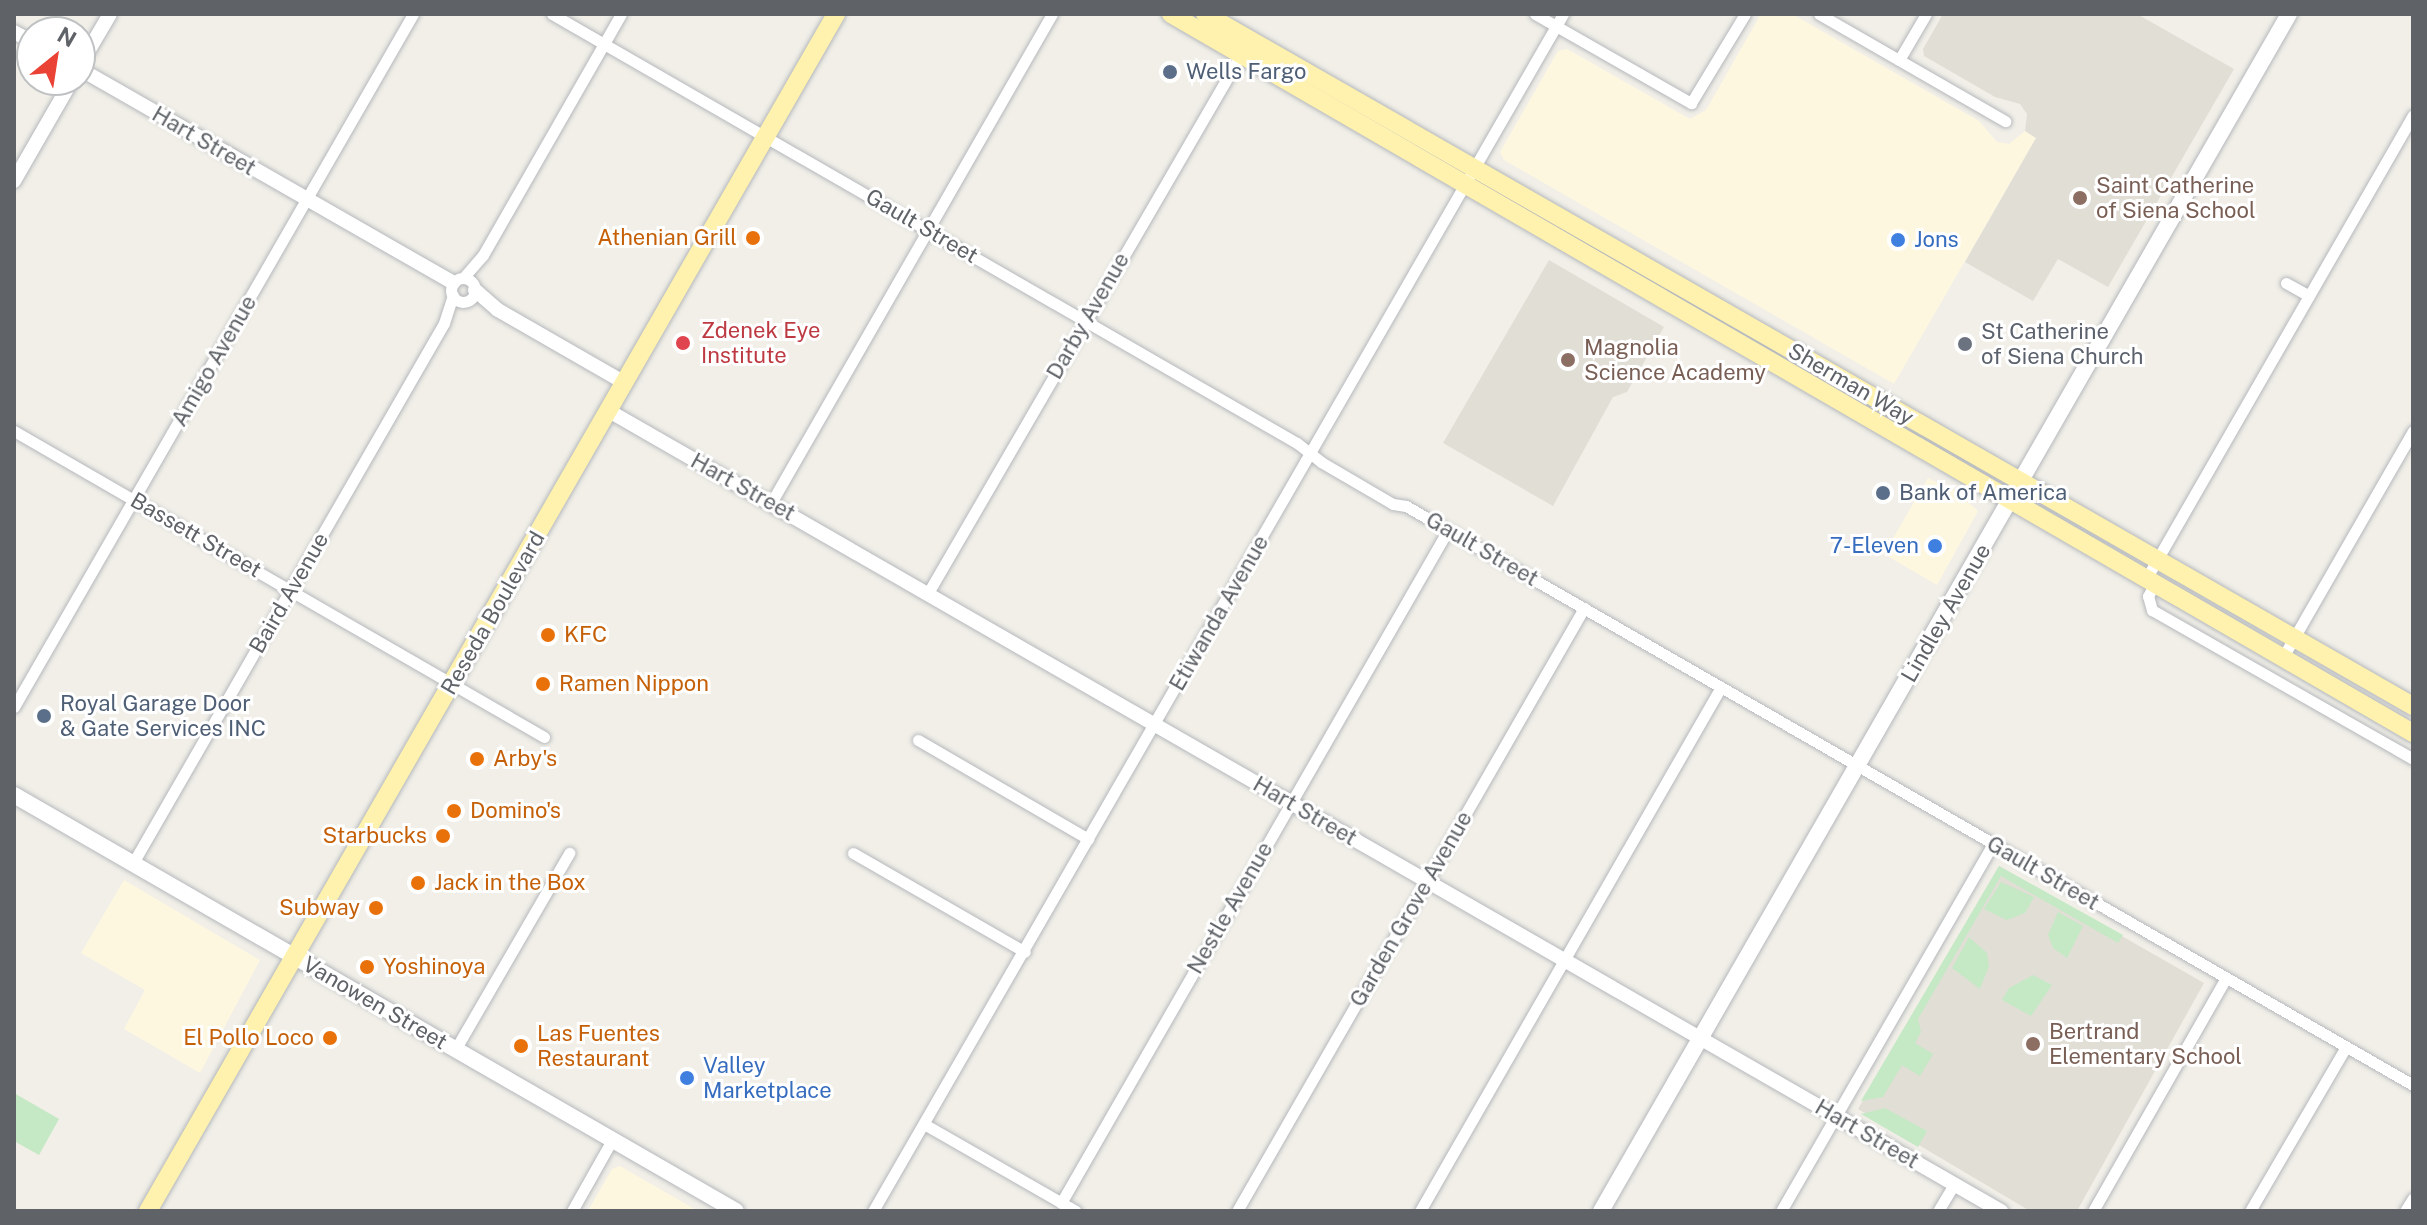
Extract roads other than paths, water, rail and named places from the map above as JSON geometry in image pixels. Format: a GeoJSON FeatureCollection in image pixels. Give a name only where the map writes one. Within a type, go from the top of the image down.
{"type":"FeatureCollection","features":[{"type":"Feature","properties":{"kind":"main road","name":"Reseda Boulevard"},"geometry":{"type":"LineString","coordinates":[[148,1211],[836,14]]}},
{"type":"Feature","properties":{"kind":"main road","name":"Sherman Way"},"geometry":{"type":"LineString","coordinates":[[1171,14],[1246,47],[2413,706]]}},
{"type":"Feature","properties":{"kind":"main road","name":"Sherman Way"},"geometry":{"type":"LineString","coordinates":[[1205,14],[1246,47]]}},
{"type":"Feature","properties":{"kind":"main road","name":"Lindley Avenue"},"geometry":{"type":"LineString","coordinates":[[1601,1211],[2289,14]]}},
{"type":"Feature","properties":{"kind":"main road","name":"Sherman Way"},"geometry":{"type":"LineString","coordinates":[[1470,176],[2011,499],[2413,733]]}},
{"type":"Feature","properties":{"kind":"main road","name":"Vanowen Street"},"geometry":{"type":"LineString","coordinates":[[14,795],[736,1211]]}},
{"type":"Feature","properties":{"kind":"street"},"geometry":{"type":"LineString","coordinates":[[96,39],[110,14]]}},
{"type":"Feature","properties":{"kind":"street","name":"Amigo Avenue"},"geometry":{"type":"LineString","coordinates":[[14,707],[413,14]]}},
{"type":"Feature","properties":{"kind":"street","name":"Gault Street"},"geometry":{"type":"LineString","coordinates":[[552,14],[1085,320],[1393,504],[1406,506],[2413,1085]]}},
{"type":"Feature","properties":{"kind":"street","name":"Baird Avenue"},"geometry":{"type":"LineString","coordinates":[[133,863],[621,14]]}},
{"type":"Feature","properties":{"kind":"street"},"geometry":{"type":"LineString","coordinates":[[771,503],[1052,14]]}},
{"type":"Feature","properties":{"kind":"street"},"geometry":{"type":"LineString","coordinates":[[1535,14],[1691,103],[1745,14]]}},
{"type":"Feature","properties":{"kind":"street","name":"Etiwanda Avenue"},"geometry":{"type":"LineString","coordinates":[[873,1211],[1563,14]]}},
{"type":"Feature","properties":{"kind":"street"},"geometry":{"type":"LineString","coordinates":[[1819,14],[2005,121]]}},
{"type":"Feature","properties":{"kind":"street"},"geometry":{"type":"LineString","coordinates":[[1899,60],[1926,14]]}},
{"type":"Feature","properties":{"kind":"street","name":"Darby Avenue"},"geometry":{"type":"LineString","coordinates":[[928,593],[1246,47]]}},
{"type":"Feature","properties":{"kind":"street","name":"Hart Street"},"geometry":{"type":"LineString","coordinates":[[96,76],[625,383]]}},
{"type":"Feature","properties":{"kind":"street"},"geometry":{"type":"LineString","coordinates":[[14,181],[63,96]]}},
{"type":"Feature","properties":{"kind":"street"},"geometry":{"type":"LineString","coordinates":[[2413,115],[2157,560],[2148,596],[2152,610],[2413,759]]}},
{"type":"Feature","properties":{"kind":"street"},"geometry":{"type":"LineString","coordinates":[[2286,283],[2309,296]]}},
{"type":"Feature","properties":{"kind":"street","name":"Hart Street"},"geometry":{"type":"LineString","coordinates":[[609,411],[2001,1211]]}},
{"type":"Feature","properties":{"kind":"street","name":"Bassett Street"},"geometry":{"type":"LineString","coordinates":[[14,431],[544,737]]}},
{"type":"Feature","properties":{"kind":"street"},"geometry":{"type":"LineString","coordinates":[[2283,657],[2413,431]]}},
{"type":"Feature","properties":{"kind":"street","name":"Nestle Avenue"},"geometry":{"type":"LineString","coordinates":[[1061,1203],[1448,530]]}},
{"type":"Feature","properties":{"kind":"street","name":"Garden Grove Avenue"},"geometry":{"type":"LineString","coordinates":[[1237,1211],[1584,608]]}},
{"type":"Feature","properties":{"kind":"street"},"geometry":{"type":"LineString","coordinates":[[1420,1211],[1721,687]]}},
{"type":"Feature","properties":{"kind":"street"},"geometry":{"type":"LineString","coordinates":[[918,740],[1088,839]]}},
{"type":"Feature","properties":{"kind":"street"},"geometry":{"type":"LineString","coordinates":[[1781,1211],[1993,844]]}},
{"type":"Feature","properties":{"kind":"street"},"geometry":{"type":"LineString","coordinates":[[455,1050],[569,853]]}},
{"type":"Feature","properties":{"kind":"street"},"geometry":{"type":"LineString","coordinates":[[853,853],[1025,952]]}},
{"type":"Feature","properties":{"kind":"street"},"geometry":{"type":"LineString","coordinates":[[2093,1211],[2226,978]]}},
{"type":"Feature","properties":{"kind":"street"},"geometry":{"type":"LineString","coordinates":[[2250,1211],[2346,1047]]}},
{"type":"Feature","properties":{"kind":"street"},"geometry":{"type":"LineString","coordinates":[[924,1124],[1076,1211]]}},
{"type":"Feature","properties":{"kind":"street"},"geometry":{"type":"LineString","coordinates":[[572,1211],[612,1140]]}},
{"type":"Feature","properties":{"kind":"street"},"geometry":{"type":"LineString","coordinates":[[1938,1211],[1954,1184]]}},
{"type":"Feature","properties":{"kind":"street"},"geometry":{"type":"LineString","coordinates":[[2405,1211],[2413,1198]]}},
{"type":"Feature","properties":{"kind":"place","name":"Wells Fargo"},"geometry":{"type":"Point","coordinates":[1170,72]}},
{"type":"Feature","properties":{"kind":"place","name":"Saint Catherine of Siena School"},"geometry":{"type":"Point","coordinates":[2080,198]}},
{"type":"Feature","properties":{"kind":"place","name":"Athenian Grill"},"geometry":{"type":"Point","coordinates":[753,238]}},
{"type":"Feature","properties":{"kind":"place","name":"Jons"},"geometry":{"type":"Point","coordinates":[1898,240]}},
{"type":"Feature","properties":{"kind":"place","name":"Zdenek Eye Institute"},"geometry":{"type":"Point","coordinates":[683,343]}},
{"type":"Feature","properties":{"kind":"place","name":"St Catherine of Siena Church"},"geometry":{"type":"Point","coordinates":[1965,344]}},
{"type":"Feature","properties":{"kind":"place","name":"Magnolia Science Academy"},"geometry":{"type":"Point","coordinates":[1568,360]}},
{"type":"Feature","properties":{"kind":"place","name":"Bank of America"},"geometry":{"type":"Point","coordinates":[1883,493]}},
{"type":"Feature","properties":{"kind":"place","name":"7-Eleven"},"geometry":{"type":"Point","coordinates":[1935,546]}},
{"type":"Feature","properties":{"kind":"place","name":"KFC"},"geometry":{"type":"Point","coordinates":[548,635]}},
{"type":"Feature","properties":{"kind":"place","name":"Ramen Nippon"},"geometry":{"type":"Point","coordinates":[543,684]}},
{"type":"Feature","properties":{"kind":"place","name":"Royal Garage Door & Gate Services INC"},"geometry":{"type":"Point","coordinates":[44,716]}},
{"type":"Feature","properties":{"kind":"place","name":"Arby's"},"geometry":{"type":"Point","coordinates":[477,759]}},
{"type":"Feature","properties":{"kind":"place","name":"Domino's"},"geometry":{"type":"Point","coordinates":[454,811]}},
{"type":"Feature","properties":{"kind":"place","name":"Starbucks"},"geometry":{"type":"Point","coordinates":[443,836]}},
{"type":"Feature","properties":{"kind":"place","name":"Jack in the Box"},"geometry":{"type":"Point","coordinates":[418,883]}},
{"type":"Feature","properties":{"kind":"place","name":"Subway"},"geometry":{"type":"Point","coordinates":[376,908]}},
{"type":"Feature","properties":{"kind":"place","name":"Yoshinoya"},"geometry":{"type":"Point","coordinates":[367,967]}},
{"type":"Feature","properties":{"kind":"place","name":"El Pollo Loco"},"geometry":{"type":"Point","coordinates":[330,1038]}},
{"type":"Feature","properties":{"kind":"place","name":"Bertrand Elementary School"},"geometry":{"type":"Point","coordinates":[2033,1044]}},
{"type":"Feature","properties":{"kind":"place","name":"Las Fuentes Restaurant"},"geometry":{"type":"Point","coordinates":[521,1046]}},
{"type":"Feature","properties":{"kind":"place","name":"Valley Marketplace"},"geometry":{"type":"Point","coordinates":[687,1078]}}]}
